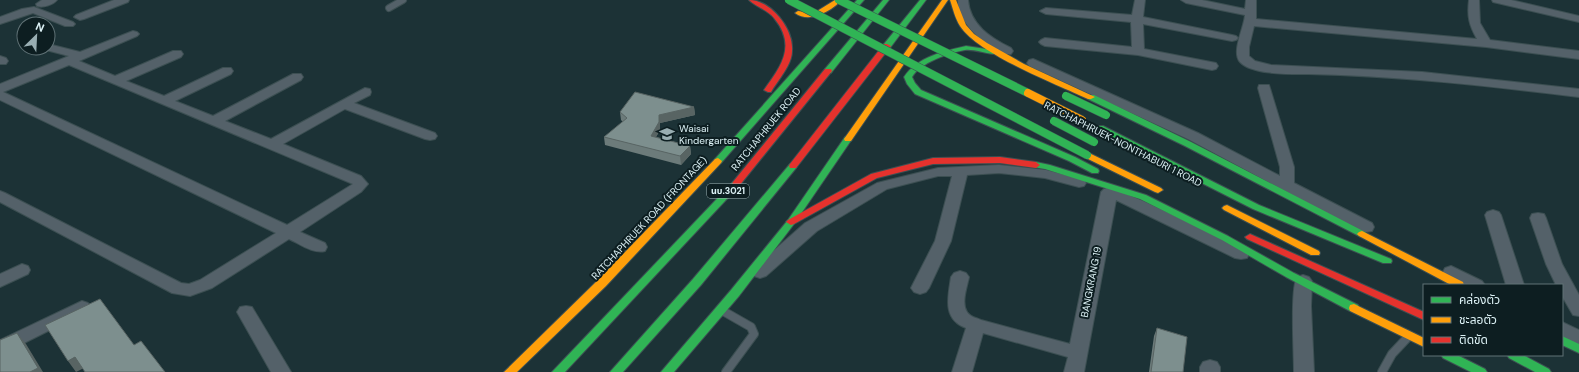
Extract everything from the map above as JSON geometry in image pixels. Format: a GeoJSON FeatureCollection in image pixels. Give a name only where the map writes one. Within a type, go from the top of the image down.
{"type":"FeatureCollection","features":[{"type":"Feature","properties":{"kind":"main road"},"geometry":{"type":"LineString","coordinates":[[752,0],[776,16],[786,35],[789,52],[784,66],[766,93],[753,121]]}},
{"type":"Feature","properties":{"kind":"main road"},"geometry":{"type":"LineString","coordinates":[[780,5],[800,14],[815,15],[839,0]]}},
{"type":"Feature","properties":{"kind":"main road","name":"RATCHAPHRUEK-NONTHABURI 1 ROAD"},"geometry":{"type":"LineString","coordinates":[[839,0],[1100,128],[1256,207],[1396,266]]}},
{"type":"Feature","properties":{"kind":"main road"},"geometry":{"type":"LineString","coordinates":[[862,0],[935,34]]}},
{"type":"Feature","properties":{"kind":"main road","name":"RATCHAPHRUEK ROAD (FRONTAGE)"},"geometry":{"type":"LineString","coordinates":[[510,372],[608,279],[696,186],[862,0]]}},
{"type":"Feature","properties":{"kind":"main road","name":"RATCHAPHRUEK ROAD"},"geometry":{"type":"LineString","coordinates":[[558,372],[746,172],[886,0]]}},
{"type":"Feature","properties":{"kind":"main road","name":"นบ.3021"},"geometry":{"type":"LineString","coordinates":[[616,372],[672,312],[809,148],[923,0]]}},
{"type":"Feature","properties":{"kind":"main road"},"geometry":{"type":"LineString","coordinates":[[668,372],[735,293],[791,222],[945,0]]}},
{"type":"Feature","properties":{"kind":"main road"},"geometry":{"type":"LineString","coordinates":[[953,0],[963,26],[974,37],[998,53],[1188,144],[1310,206],[1457,284]]}},
{"type":"Feature","properties":{"kind":"main road"},"geometry":{"type":"LineString","coordinates":[[818,4],[939,64]]}},
{"type":"Feature","properties":{"kind":"main road"},"geometry":{"type":"LineString","coordinates":[[780,5],[1164,193]]}},
{"type":"Feature","properties":{"kind":"main road"},"geometry":{"type":"LineString","coordinates":[[949,41],[992,61]]}},
{"type":"Feature","properties":{"kind":"main road"},"geometry":{"type":"LineString","coordinates":[[998,53],[966,48],[941,54],[912,69],[908,77],[911,84],[918,92],[1072,159],[1225,238],[1297,278],[1423,342]]}},
{"type":"Feature","properties":{"kind":"main road"},"geometry":{"type":"LineString","coordinates":[[786,86],[798,55]]}},
{"type":"Feature","properties":{"kind":"main road"},"geometry":{"type":"LineString","coordinates":[[1006,68],[1109,117]]}},
{"type":"Feature","properties":{"kind":"main road","name":"RATCHAPHRUEK-NONTHABURI 1 ROAD"},"geometry":{"type":"LineString","coordinates":[[1045,117],[1098,144]]}},
{"type":"Feature","properties":{"kind":"main road"},"geometry":{"type":"LineString","coordinates":[[791,222],[874,176],[933,161],[1000,160],[1047,167],[1143,197]]}},
{"type":"Feature","properties":{"kind":"main road"},"geometry":{"type":"LineString","coordinates":[[1235,179],[1276,200]]}},
{"type":"Feature","properties":{"kind":"main road"},"geometry":{"type":"LineString","coordinates":[[1219,204],[1322,257]]}},
{"type":"Feature","properties":{"kind":"main road"},"geometry":{"type":"LineString","coordinates":[[1302,216],[1361,250]]}},
{"type":"Feature","properties":{"kind":"main road"},"geometry":{"type":"LineString","coordinates":[[1240,232],[1423,316]]}},
{"type":"Feature","properties":{"kind":"main road"},"geometry":{"type":"LineString","coordinates":[[1363,278],[1423,308]]}},
{"type":"Feature","properties":{"kind":"main road"},"geometry":{"type":"LineString","coordinates":[[1449,356],[1481,372]]}},
{"type":"Feature","properties":{"kind":"main road"},"geometry":{"type":"LineString","coordinates":[[1514,356],[1545,372]]}},
{"type":"Feature","properties":{"kind":"street"},"geometry":{"type":"LineString","coordinates":[[41,4],[52,0]]}},
{"type":"Feature","properties":{"kind":"street"},"geometry":{"type":"LineString","coordinates":[[80,17],[124,0]]}},
{"type":"Feature","properties":{"kind":"street"},"geometry":{"type":"LineString","coordinates":[[963,0],[963,7],[971,23],[982,35],[1003,49],[1193,136],[1474,284]]}},
{"type":"Feature","properties":{"kind":"street"},"geometry":{"type":"LineString","coordinates":[[1138,51],[1137,19],[1140,0]]}},
{"type":"Feature","properties":{"kind":"street"},"geometry":{"type":"LineString","coordinates":[[1186,0],[1296,28],[1486,42],[1579,54]]}},
{"type":"Feature","properties":{"kind":"street"},"geometry":{"type":"LineString","coordinates":[[1251,0],[1250,17],[1242,52],[1244,59],[1252,65],[1282,69],[1420,76],[1579,93]]}},
{"type":"Feature","properties":{"kind":"street"},"geometry":{"type":"LineString","coordinates":[[1474,0],[1472,15],[1486,42]]}},
{"type":"Feature","properties":{"kind":"street"},"geometry":{"type":"LineString","coordinates":[[1497,0],[1579,19]]}},
{"type":"Feature","properties":{"kind":"street"},"geometry":{"type":"LineString","coordinates":[[1,20],[26,11],[34,10],[69,24]]}},
{"type":"Feature","properties":{"kind":"street"},"geometry":{"type":"LineString","coordinates":[[1046,11],[1137,19],[1232,38]]}},
{"type":"Feature","properties":{"kind":"street"},"geometry":{"type":"LineString","coordinates":[[0,89],[133,34]]}},
{"type":"Feature","properties":{"kind":"street"},"geometry":{"type":"LineString","coordinates":[[1045,42],[1138,51],[1212,66]]}},
{"type":"Feature","properties":{"kind":"street"},"geometry":{"type":"LineString","coordinates":[[0,196],[178,289],[190,290],[206,284],[356,189],[361,184],[356,179],[115,81],[75,58],[56,50]]}},
{"type":"Feature","properties":{"kind":"street"},"geometry":{"type":"LineString","coordinates":[[115,81],[177,54]]}},
{"type":"Feature","properties":{"kind":"street"},"geometry":{"type":"LineString","coordinates":[[164,101],[227,71]]}},
{"type":"Feature","properties":{"kind":"street"},"geometry":{"type":"LineString","coordinates":[[214,121],[297,77]]}},
{"type":"Feature","properties":{"kind":"street"},"geometry":{"type":"LineString","coordinates":[[1264,88],[1287,167],[1287,185]]}},
{"type":"Feature","properties":{"kind":"street"},"geometry":{"type":"LineString","coordinates":[[271,145],[365,92]]}},
{"type":"Feature","properties":{"kind":"street"},"geometry":{"type":"LineString","coordinates":[[0,95],[319,247]]}},
{"type":"Feature","properties":{"kind":"street"},"geometry":{"type":"LineString","coordinates":[[344,104],[430,136]]}},
{"type":"Feature","properties":{"kind":"street"},"geometry":{"type":"LineString","coordinates":[[735,293],[811,227],[882,186],[938,172],[961,170],[999,169],[1046,174],[1110,192],[1138,204],[1220,245],[1297,278],[1302,306],[1304,372]]}},
{"type":"Feature","properties":{"kind":"street"},"geometry":{"type":"LineString","coordinates":[[920,288],[943,241],[961,170]]}},
{"type":"Feature","properties":{"kind":"street","name":"BANGKRANG 19"},"geometry":{"type":"LineString","coordinates":[[1074,372],[1110,192]]}},
{"type":"Feature","properties":{"kind":"street"},"geometry":{"type":"LineString","coordinates":[[1493,215],[1515,284]]}},
{"type":"Feature","properties":{"kind":"street"},"geometry":{"type":"LineString","coordinates":[[1538,218],[1562,281],[1579,310]]}},
{"type":"Feature","properties":{"kind":"street"},"geometry":{"type":"LineString","coordinates":[[0,281],[22,270]]}},
{"type":"Feature","properties":{"kind":"street"},"geometry":{"type":"LineString","coordinates":[[960,277],[957,309],[960,316],[964,320],[976,325],[1078,353]]}},
{"type":"Feature","properties":{"kind":"street"},"geometry":{"type":"LineString","coordinates":[[0,348],[82,307]]}},
{"type":"Feature","properties":{"kind":"street"},"geometry":{"type":"LineString","coordinates":[[246,312],[281,372]]}},
{"type":"Feature","properties":{"kind":"street"},"geometry":{"type":"LineString","coordinates":[[962,372],[976,325]]}},
{"type":"Feature","properties":{"kind":"lane"},"geometry":{"type":"LineString","coordinates":[[389,8],[402,0]]}},
{"type":"Feature","properties":{"kind":"lane"},"geometry":{"type":"LineString","coordinates":[[721,310],[751,327],[754,334],[726,372]]}},
{"type":"Feature","properties":{"kind":"lane"},"geometry":{"type":"LineString","coordinates":[[1382,372],[1392,354],[1410,336]]}},
{"type":"Feature","properties":{"kind":"building"},"geometry":{"type":"Polygon","coordinates":[[[635,92],[694,107],[659,115],[659,122],[651,136],[690,146],[680,156],[604,137],[627,118],[620,112],[635,92]]]}},
{"type":"Feature","properties":{"kind":"building"},"geometry":{"type":"Polygon","coordinates":[[[100,299],[134,345],[141,341],[165,372],[85,372],[75,357],[68,361],[45,325],[100,299]]]}},
{"type":"Feature","properties":{"kind":"building"},"geometry":{"type":"Polygon","coordinates":[[[1157,328],[1187,337],[1183,372],[1151,372],[1157,328]]]}},
{"type":"Feature","properties":{"kind":"building"},"geometry":{"type":"Polygon","coordinates":[[[17,333],[38,368],[30,372],[0,372],[0,340],[17,333]]]}},
{"type":"Feature","properties":{"kind":"traffic: fast"},"geometry":{"type":"LineString","coordinates":[[789,0],[1087,155]]}},
{"type":"Feature","properties":{"kind":"traffic: fast"},"geometry":{"type":"LineString","coordinates":[[839,0],[1028,93]]}},
{"type":"Feature","properties":{"kind":"traffic: fast"},"geometry":{"type":"LineString","coordinates":[[718,161],[861,0]]}},
{"type":"Feature","properties":{"kind":"traffic: fast"},"geometry":{"type":"LineString","coordinates":[[828,71],[886,0]]}},
{"type":"Feature","properties":{"kind":"traffic: fast"},"geometry":{"type":"LineString","coordinates":[[887,46],[923,0]]}},
{"type":"Feature","properties":{"kind":"traffic: fast"},"geometry":{"type":"LineString","coordinates":[[993,52],[966,48],[941,54],[913,69],[908,77],[911,84],[918,92],[1072,159],[1095,171]]}},
{"type":"Feature","properties":{"kind":"traffic: fast"},"geometry":{"type":"LineString","coordinates":[[1066,96],[1106,115]]}},
{"type":"Feature","properties":{"kind":"traffic: fast"},"geometry":{"type":"LineString","coordinates":[[1091,97],[1188,144],[1362,234]]}},
{"type":"Feature","properties":{"kind":"traffic: fast"},"geometry":{"type":"LineString","coordinates":[[1054,121],[1094,142]]}},
{"type":"Feature","properties":{"kind":"traffic: fast"},"geometry":{"type":"LineString","coordinates":[[1100,128],[1256,207],[1387,261]]}},
{"type":"Feature","properties":{"kind":"traffic: fast"},"geometry":{"type":"LineString","coordinates":[[667,372],[735,293],[791,222],[848,139]]}},
{"type":"Feature","properties":{"kind":"traffic: fast"},"geometry":{"type":"LineString","coordinates":[[1036,165],[1047,167],[1143,197],[1225,238],[1290,275],[1354,308]]}},
{"type":"Feature","properties":{"kind":"traffic: fast"},"geometry":{"type":"LineString","coordinates":[[616,372],[697,282],[793,166]]}},
{"type":"Feature","properties":{"kind":"traffic: fast"},"geometry":{"type":"LineString","coordinates":[[558,372],[736,184]]}},
{"type":"Feature","properties":{"kind":"traffic: fast"},"geometry":{"type":"LineString","coordinates":[[1563,341],[1579,349]]}},
{"type":"Feature","properties":{"kind":"traffic: fast"},"geometry":{"type":"LineString","coordinates":[[1449,356],[1481,372]]}},
{"type":"Feature","properties":{"kind":"traffic: fast"},"geometry":{"type":"LineString","coordinates":[[1515,356],[1545,372]]}},
{"type":"Feature","properties":{"kind":"traffic: slow"},"geometry":{"type":"LineString","coordinates":[[798,13],[815,15],[839,0]]}},
{"type":"Feature","properties":{"kind":"traffic: slow"},"geometry":{"type":"LineString","coordinates":[[848,139],[945,0]]}},
{"type":"Feature","properties":{"kind":"traffic: slow"},"geometry":{"type":"LineString","coordinates":[[953,0],[963,26],[971,35],[985,45],[1042,75],[1091,97]]}},
{"type":"Feature","properties":{"kind":"traffic: slow"},"geometry":{"type":"LineString","coordinates":[[1028,93],[1082,120]]}},
{"type":"Feature","properties":{"kind":"traffic: slow"},"geometry":{"type":"LineString","coordinates":[[1087,155],[1158,190]]}},
{"type":"Feature","properties":{"kind":"traffic: slow"},"geometry":{"type":"LineString","coordinates":[[510,372],[602,283],[718,161]]}},
{"type":"Feature","properties":{"kind":"traffic: slow"},"geometry":{"type":"LineString","coordinates":[[1227,208],[1315,253]]}},
{"type":"Feature","properties":{"kind":"traffic: slow"},"geometry":{"type":"LineString","coordinates":[[1362,234],[1457,284]]}},
{"type":"Feature","properties":{"kind":"traffic: slow"},"geometry":{"type":"LineString","coordinates":[[1354,308],[1423,342]]}},
{"type":"Feature","properties":{"kind":"traffic: jam"},"geometry":{"type":"LineString","coordinates":[[752,0],[776,16],[787,35],[789,52],[784,66],[768,90]]}},
{"type":"Feature","properties":{"kind":"traffic: jam"},"geometry":{"type":"LineString","coordinates":[[793,166],[887,46]]}},
{"type":"Feature","properties":{"kind":"traffic: jam"},"geometry":{"type":"LineString","coordinates":[[736,184],[828,71]]}},
{"type":"Feature","properties":{"kind":"traffic: jam"},"geometry":{"type":"LineString","coordinates":[[791,222],[874,176],[933,161],[1000,160],[1036,165]]}},
{"type":"Feature","properties":{"kind":"traffic: jam"},"geometry":{"type":"LineString","coordinates":[[1250,237],[1423,316]]}},
{"type":"Feature","properties":{"kind":"place","name":"Waisai Kindergarten"},"geometry":{"type":"Point","coordinates":[667,134]}}]}
